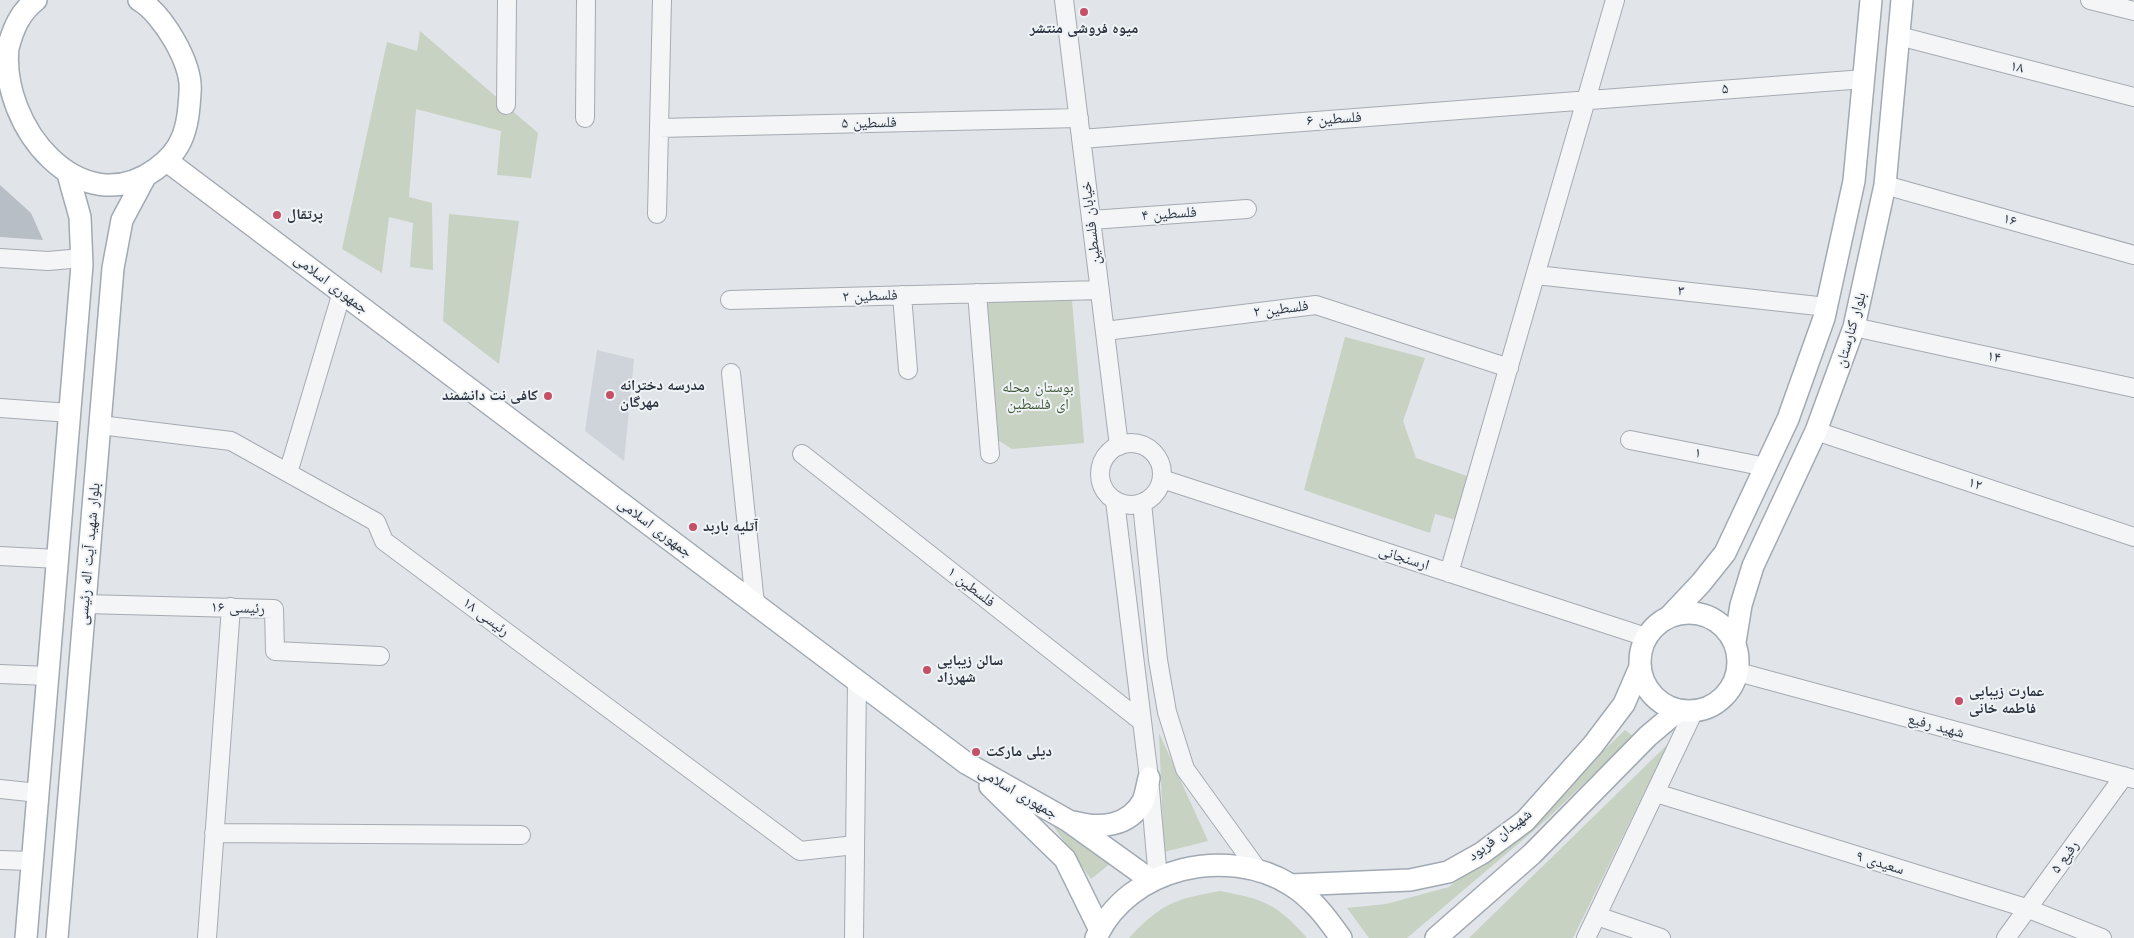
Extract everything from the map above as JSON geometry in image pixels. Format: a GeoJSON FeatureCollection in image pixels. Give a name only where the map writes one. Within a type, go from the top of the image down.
{"type":"FeatureCollection","features":[{"type":"Feature","properties":{"kind":"main road"},"geometry":{"type":"LineString","coordinates":[[32,3],[13,29],[4,78],[5,97],[31,143],[47,161],[68,174],[92,184],[119,185],[145,177],[167,161],[182,138],[191,89],[177,44],[164,24],[148,6],[139,0]]}},
{"type":"Feature","properties":{"kind":"main road"},"geometry":{"type":"LineString","coordinates":[[164,0],[164,24]]}},
{"type":"Feature","properties":{"kind":"main road","name":"بلوار کنارستان"},"geometry":{"type":"LineString","coordinates":[[1669,617],[1701,583],[1725,552],[1788,419],[1827,307],[1854,181],[1871,0]]}},
{"type":"Feature","properties":{"kind":"main road","name":"بلوار کنارستان"},"geometry":{"type":"LineString","coordinates":[[1735,642],[1740,605],[1753,566],[1816,431],[1854,327],[1885,185],[1902,0]]}},
{"type":"Feature","properties":{"kind":"main road"},"geometry":{"type":"LineString","coordinates":[[0,17],[32,3]]}},
{"type":"Feature","properties":{"kind":"main road","name":"جمهوری اسلامی"},"geometry":{"type":"LineString","coordinates":[[167,161],[966,763],[1067,820],[1155,880]]}},
{"type":"Feature","properties":{"kind":"main road","name":"بلوار شهید آیت اله رئیسی"},"geometry":{"type":"LineString","coordinates":[[26,938],[82,258],[80,217],[68,174]]}},
{"type":"Feature","properties":{"kind":"main road","name":"بلوار شهید آیت اله رئیسی"},"geometry":{"type":"LineString","coordinates":[[57,938],[115,258],[122,220],[145,177]]}},
{"type":"Feature","properties":{"kind":"main road"},"geometry":{"type":"LineString","coordinates":[[1692,613],[1714,619],[1726,629],[1735,642],[1739,657],[1738,672],[1732,687],[1723,699],[1709,707],[1687,711],[1664,705],[1652,695],[1644,682],[1640,667],[1640,652],[1646,637],[1656,625],[1669,617],[1692,613]]}},
{"type":"Feature","properties":{"kind":"main road","name":"شهيدان فربود"},"geometry":{"type":"LineString","coordinates":[[1291,885],[1410,880],[1448,872],[1482,853],[1524,821],[1593,745],[1624,704],[1640,667]]}},
{"type":"Feature","properties":{"kind":"main road","name":"شهيدان فربود"},"geometry":{"type":"LineString","coordinates":[[1436,938],[1532,854],[1648,736],[1687,711]]}},
{"type":"Feature","properties":{"kind":"main road"},"geometry":{"type":"LineString","coordinates":[[966,763],[1065,859],[1098,934],[1123,902],[1155,880],[1186,868],[1222,864],[1258,870],[1291,885],[1319,908],[1341,938]]}},
{"type":"Feature","properties":{"kind":"main road"},"geometry":{"type":"LineString","coordinates":[[1067,820],[1099,826],[1125,820],[1143,801],[1149,778]]}},
{"type":"Feature","properties":{"kind":"street"},"geometry":{"type":"LineString","coordinates":[[506,105],[507,0]]}},
{"type":"Feature","properties":{"kind":"street"},"geometry":{"type":"LineString","coordinates":[[585,118],[586,0]]}},
{"type":"Feature","properties":{"kind":"street"},"geometry":{"type":"LineString","coordinates":[[657,214],[662,0]]}},
{"type":"Feature","properties":{"kind":"street","name":"خیابان فلسطین"},"geometry":{"type":"LineString","coordinates":[[1064,0],[1119,446]]}},
{"type":"Feature","properties":{"kind":"street"},"geometry":{"type":"LineString","coordinates":[[1449,572],[1615,0]]}},
{"type":"Feature","properties":{"kind":"street"},"geometry":{"type":"LineString","coordinates":[[2090,0],[2134,11]]}},
{"type":"Feature","properties":{"kind":"street","name":"۱۸"},"geometry":{"type":"LineString","coordinates":[[1899,36],[2134,97]]}},
{"type":"Feature","properties":{"kind":"street","name":"۵"},"geometry":{"type":"LineString","coordinates":[[1586,100],[1864,80]]}},
{"type":"Feature","properties":{"kind":"street","name":"فلسطین ۶"},"geometry":{"type":"LineString","coordinates":[[1081,139],[1586,100]]}},
{"type":"Feature","properties":{"kind":"street","name":"فلسطین ۵"},"geometry":{"type":"LineString","coordinates":[[659,128],[1079,118]]}},
{"type":"Feature","properties":{"kind":"street","name":"۱۶"},"geometry":{"type":"LineString","coordinates":[[1885,185],[2134,255]]}},
{"type":"Feature","properties":{"kind":"street","name":"فلسطین ۴"},"geometry":{"type":"LineString","coordinates":[[1091,220],[1247,209]]}},
{"type":"Feature","properties":{"kind":"street"},"geometry":{"type":"LineString","coordinates":[[0,258],[48,261],[82,258]]}},
{"type":"Feature","properties":{"kind":"street","name":"۳"},"geometry":{"type":"LineString","coordinates":[[1536,275],[1827,307]]}},
{"type":"Feature","properties":{"kind":"street","name":"فلسطین ۲"},"geometry":{"type":"LineString","coordinates":[[730,300],[1100,290]]}},
{"type":"Feature","properties":{"kind":"street"},"geometry":{"type":"LineString","coordinates":[[288,473],[342,292]]}},
{"type":"Feature","properties":{"kind":"street"},"geometry":{"type":"LineString","coordinates":[[977,293],[990,454]]}},
{"type":"Feature","properties":{"kind":"street"},"geometry":{"type":"LineString","coordinates":[[902,295],[908,370]]}},
{"type":"Feature","properties":{"kind":"street","name":"فلسطین ۲"},"geometry":{"type":"LineString","coordinates":[[1105,331],[1316,305],[1508,368]]}},
{"type":"Feature","properties":{"kind":"street","name":"۱۴"},"geometry":{"type":"LineString","coordinates":[[1854,327],[2134,388]]}},
{"type":"Feature","properties":{"kind":"street"},"geometry":{"type":"LineString","coordinates":[[731,374],[755,604]]}},
{"type":"Feature","properties":{"kind":"street"},"geometry":{"type":"LineString","coordinates":[[0,408],[70,413]]}},
{"type":"Feature","properties":{"kind":"street","name":"رئیسی ۱۸"},"geometry":{"type":"LineString","coordinates":[[100,425],[231,441],[376,522],[384,541],[800,850],[855,844]]}},
{"type":"Feature","properties":{"kind":"street","name":"۱۲"},"geometry":{"type":"LineString","coordinates":[[1816,431],[2134,537]]}},
{"type":"Feature","properties":{"kind":"street","name":"۱"},"geometry":{"type":"LineString","coordinates":[[1630,440],[1766,467]]}},
{"type":"Feature","properties":{"kind":"street"},"geometry":{"type":"LineString","coordinates":[[1132,443],[1144,446],[1155,454],[1161,466],[1162,479],[1159,489],[1152,498],[1142,503],[1133,505],[1115,501],[1105,491],[1100,479],[1101,465],[1108,454],[1119,446],[1132,443]]}},
{"type":"Feature","properties":{"kind":"street","name":"فلسطین ۱"},"geometry":{"type":"LineString","coordinates":[[802,454],[1141,720]]}},
{"type":"Feature","properties":{"kind":"street","name":"ارسنجانی"},"geometry":{"type":"LineString","coordinates":[[1162,479],[1646,637]]}},
{"type":"Feature","properties":{"kind":"street"},"geometry":{"type":"LineString","coordinates":[[1115,501],[1149,778],[1155,880]]}},
{"type":"Feature","properties":{"kind":"street"},"geometry":{"type":"LineString","coordinates":[[1142,503],[1158,660],[1167,712],[1186,769],[1258,870]]}},
{"type":"Feature","properties":{"kind":"street"},"geometry":{"type":"LineString","coordinates":[[0,556],[58,559]]}},
{"type":"Feature","properties":{"kind":"street","name":"رئیسی ۱۶"},"geometry":{"type":"LineString","coordinates":[[85,604],[274,609],[275,651],[380,656]]}},
{"type":"Feature","properties":{"kind":"street"},"geometry":{"type":"LineString","coordinates":[[207,938],[231,607]]}},
{"type":"Feature","properties":{"kind":"street","name":"شهید رفیع"},"geometry":{"type":"LineString","coordinates":[[1738,672],[2129,778]]}},
{"type":"Feature","properties":{"kind":"street"},"geometry":{"type":"LineString","coordinates":[[0,674],[48,676]]}},
{"type":"Feature","properties":{"kind":"street"},"geometry":{"type":"LineString","coordinates":[[854,938],[857,681]]}},
{"type":"Feature","properties":{"kind":"street"},"geometry":{"type":"LineString","coordinates":[[1586,938],[1656,793],[1687,711]]}},
{"type":"Feature","properties":{"kind":"street","name":"رفیع ۵"},"geometry":{"type":"LineString","coordinates":[[2006,938],[2026,908],[2129,778]]}},
{"type":"Feature","properties":{"kind":"street"},"geometry":{"type":"LineString","coordinates":[[0,790],[38,793]]}},
{"type":"Feature","properties":{"kind":"street","name":"سعیدی ۹"},"geometry":{"type":"LineString","coordinates":[[1656,793],[2026,908],[2102,938]]}},
{"type":"Feature","properties":{"kind":"street"},"geometry":{"type":"LineString","coordinates":[[214,832],[521,835]]}},
{"type":"Feature","properties":{"kind":"street"},"geometry":{"type":"LineString","coordinates":[[0,860],[32,861]]}},
{"type":"Feature","properties":{"kind":"street"},"geometry":{"type":"LineString","coordinates":[[1597,916],[1661,938]]}},
{"type":"Feature","properties":{"kind":"shaded area","name":"مدرسه دخترانه مهرگان"},"geometry":{"type":"Polygon","coordinates":[[[597,350],[634,359],[624,461],[585,431],[597,350]]]}},
{"type":"Feature","properties":{"kind":"green space"},"geometry":{"type":"Polygon","coordinates":[[[420,31],[538,133],[531,178],[497,175],[501,131],[416,109],[409,197],[432,203],[433,270],[410,267],[413,223],[389,217],[382,273],[342,249],[387,42],[417,51],[420,31]]]}},
{"type":"Feature","properties":{"kind":"green space"},"geometry":{"type":"Polygon","coordinates":[[[449,214],[519,221],[499,364],[443,321],[449,214]]]}},
{"type":"Feature","properties":{"kind":"green space","name":"بوستان محله ای فلسطین"},"geometry":{"type":"Polygon","coordinates":[[[1072,300],[1084,443],[1012,449],[998,440],[987,301],[1072,300]]]}},
{"type":"Feature","properties":{"kind":"green space"},"geometry":{"type":"Polygon","coordinates":[[[1345,337],[1425,358],[1403,421],[1416,458],[1467,476],[1456,520],[1435,514],[1430,533],[1304,490],[1345,337]]]}},
{"type":"Feature","properties":{"kind":"green space"},"geometry":{"type":"Polygon","coordinates":[[[1625,730],[1633,736],[1545,821],[1407,938],[1369,938],[1347,908],[1386,904],[1449,887],[1538,814],[1625,730]]]}},
{"type":"Feature","properties":{"kind":"green space"},"geometry":{"type":"Polygon","coordinates":[[[1159,733],[1208,841],[1164,852],[1159,733]]]}},
{"type":"Feature","properties":{"kind":"green space"},"geometry":{"type":"Polygon","coordinates":[[[1668,744],[1573,938],[1469,938],[1668,744]]]}},
{"type":"Feature","properties":{"kind":"green space"},"geometry":{"type":"Polygon","coordinates":[[[1051,823],[1110,864],[1091,879],[1051,823]]]}},
{"type":"Feature","properties":{"kind":"green space"},"geometry":{"type":"Polygon","coordinates":[[[1220,891],[1259,900],[1269,905],[1287,917],[1307,938],[1129,938],[1150,917],[1169,905],[1179,900],[1220,891]]]}},
{"type":"Feature","properties":{"kind":"building"},"geometry":{"type":"Polygon","coordinates":[[[0,185],[31,213],[43,240],[0,237],[0,185]]]}},
{"type":"Feature","properties":{"kind":"place","name":"میوه فروشی منتشر"},"geometry":{"type":"Point","coordinates":[1084,12]}},
{"type":"Feature","properties":{"kind":"place","name":"پرتقال"},"geometry":{"type":"Point","coordinates":[277,215]}},
{"type":"Feature","properties":{"kind":"place","name":"مدرسه دخترانه مهرگان"},"geometry":{"type":"Point","coordinates":[610,395]}},
{"type":"Feature","properties":{"kind":"place","name":"کافی نت دانشمند"},"geometry":{"type":"Point","coordinates":[548,396]}},
{"type":"Feature","properties":{"kind":"place","name":"آتلیه باربد"},"geometry":{"type":"Point","coordinates":[693,527]}},
{"type":"Feature","properties":{"kind":"place","name":"سالن زیبایی شهرزاد"},"geometry":{"type":"Point","coordinates":[927,670]}},
{"type":"Feature","properties":{"kind":"place","name":"عمارت زیبایی فاطمه خانی"},"geometry":{"type":"Point","coordinates":[1959,701]}},
{"type":"Feature","properties":{"kind":"place","name":"دیلی مارکت"},"geometry":{"type":"Point","coordinates":[976,752]}}]}
